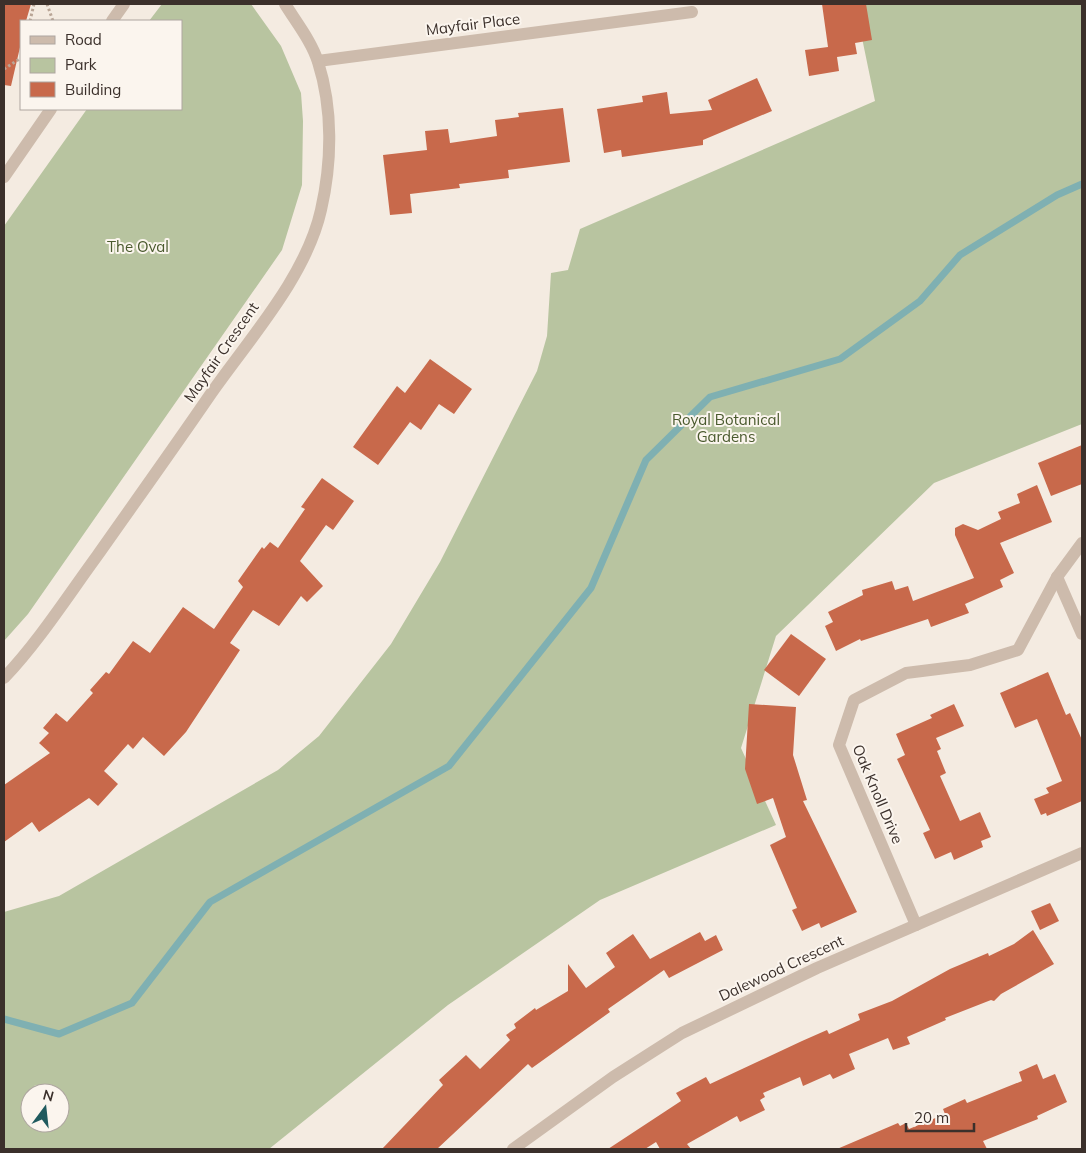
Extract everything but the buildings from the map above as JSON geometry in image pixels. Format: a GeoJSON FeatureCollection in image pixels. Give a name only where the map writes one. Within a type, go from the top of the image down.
{"type":"FeatureCollection","features":[{"type":"Feature","properties":{"kind":"street"},"geometry":{"type":"LineString","coordinates":[[113,20],[124,4]]}},
{"type":"Feature","properties":{"kind":"street","name":"Mayfair Crescent"},"geometry":{"type":"LineString","coordinates":[[4,678],[23,657],[55,615],[175,446],[288,286],[305,254],[321,211],[329,158],[328,110],[318,61],[285,4]]}},
{"type":"Feature","properties":{"kind":"street","name":"Mayfair Place"},"geometry":{"type":"LineString","coordinates":[[318,61],[692,12]]}},
{"type":"Feature","properties":{"kind":"street"},"geometry":{"type":"LineString","coordinates":[[4,177],[50,110]]}},
{"type":"Feature","properties":{"kind":"street","name":"Oak Knoll Drive"},"geometry":{"type":"LineString","coordinates":[[916,925],[839,745],[854,700],[906,673],[970,664],[1018,650],[1058,577],[1082,543]]}},
{"type":"Feature","properties":{"kind":"street"},"geometry":{"type":"LineString","coordinates":[[1058,577],[1082,634]]}},
{"type":"Feature","properties":{"kind":"street","name":"Dalewood Crescent"},"geometry":{"type":"LineString","coordinates":[[513,1149],[613,1077],[682,1033],[739,1004],[1082,852]]}},
{"type":"Feature","properties":{"kind":"path"},"geometry":{"type":"LineString","coordinates":[[30,20],[34,4]]}},
{"type":"Feature","properties":{"kind":"path"},"geometry":{"type":"LineString","coordinates":[[47,4],[53,20]]}},
{"type":"Feature","properties":{"kind":"path"},"geometry":{"type":"LineString","coordinates":[[4,69],[20,59]]}},
{"type":"Feature","properties":{"kind":"green space","name":"The Oval"},"geometry":{"type":"Polygon","coordinates":[[[162,4],[251,4],[281,46],[301,93],[303,121],[302,185],[282,250],[28,614],[4,641],[4,226],[86,110],[182,110],[182,20],[150,20],[162,4]]]}},
{"type":"Feature","properties":{"kind":"green space","name":"Royal Botanical Gardens"},"geometry":{"type":"Polygon","coordinates":[[[855,4],[1082,4],[1082,424],[934,483],[776,636],[741,748],[776,825],[600,900],[448,1005],[269,1149],[4,1149],[4,912],[59,896],[278,770],[319,736],[391,644],[440,562],[537,371],[547,336],[551,273],[568,270],[580,229],[875,101],[855,4]]]}},
{"type":"Feature","properties":{"kind":"waterway"},"geometry":{"type":"LineString","coordinates":[[4,1019],[59,1034],[132,1003],[210,902],[449,766],[591,588],[646,460],[710,397],[840,359],[920,301],[960,255],[1057,195],[1082,184]]}}]}
